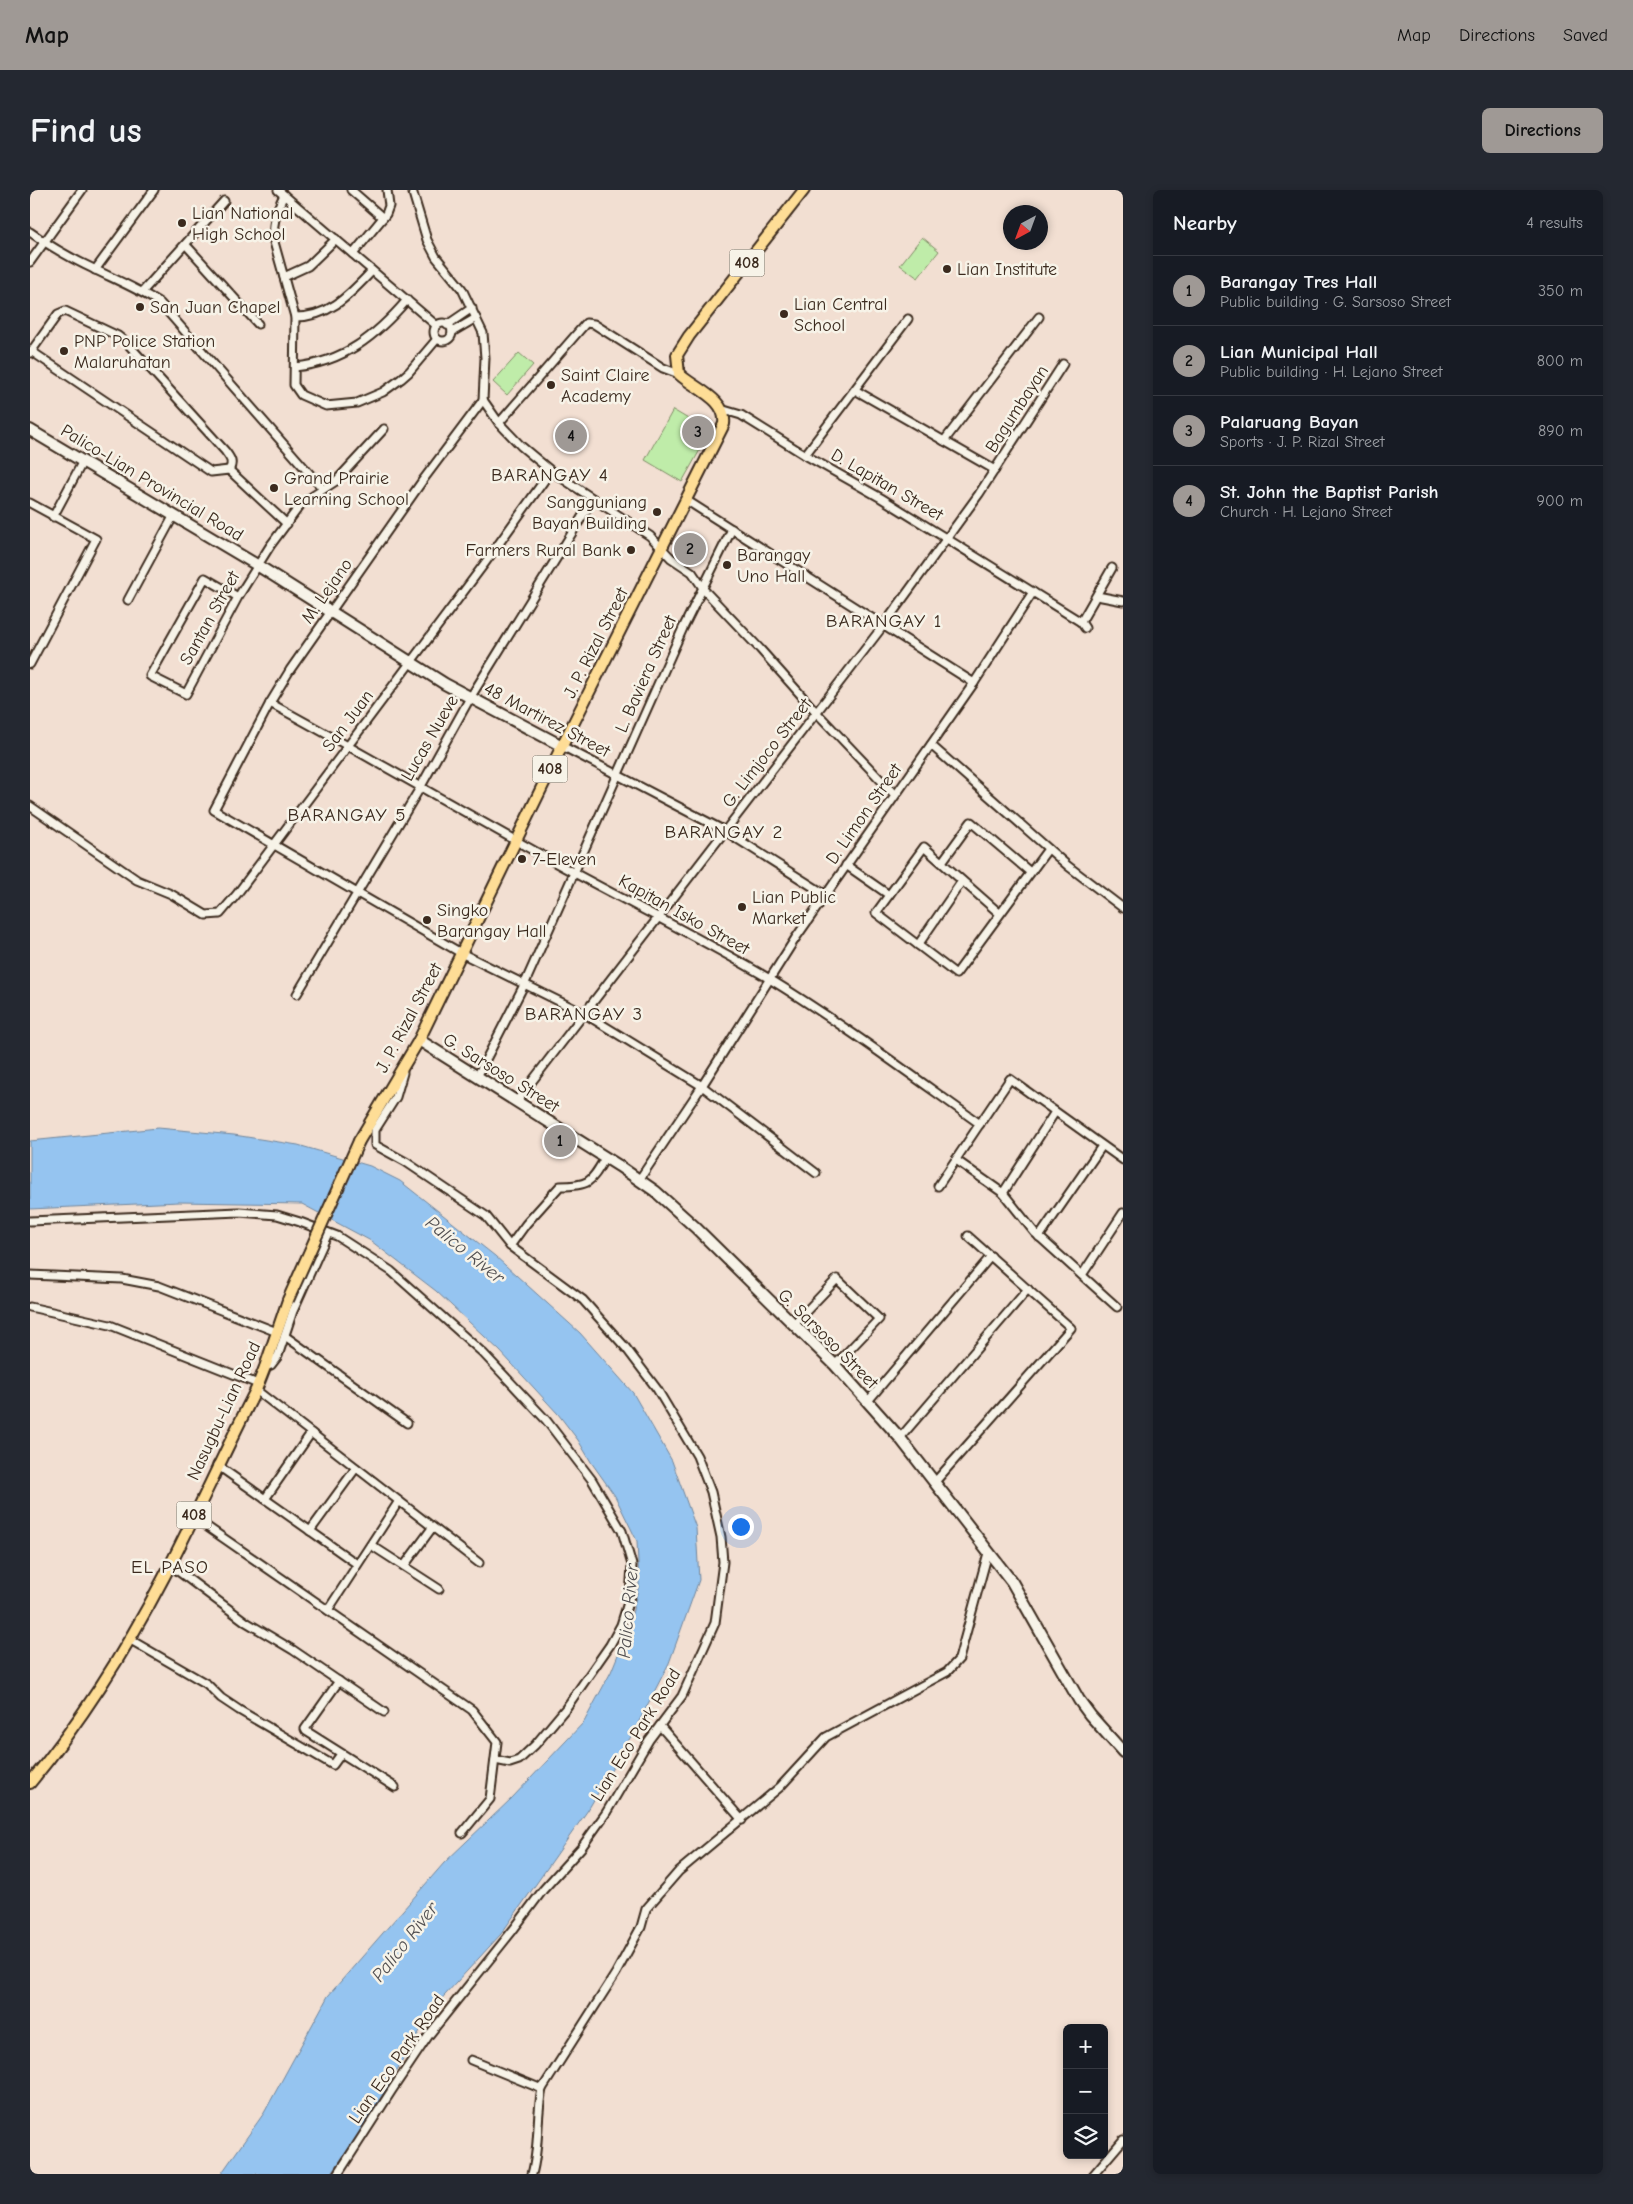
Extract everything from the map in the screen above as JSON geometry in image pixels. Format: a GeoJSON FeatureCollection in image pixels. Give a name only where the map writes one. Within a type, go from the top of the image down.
{"type":"FeatureCollection","features":[{"type":"Feature","properties":{"kind":"main road","name":"408"},"geometry":{"type":"LineString","coordinates":[[679,374],[677,355],[685,342],[804,190]]}},
{"type":"Feature","properties":{"kind":"main road"},"geometry":{"type":"LineString","coordinates":[[679,374],[719,404],[724,410]]}},
{"type":"Feature","properties":{"kind":"main road","name":"J. P. Rizal Street"},"geometry":{"type":"LineString","coordinates":[[358,1141],[386,1093],[405,1067],[419,1040],[515,840],[724,424],[724,410]]}},
{"type":"Feature","properties":{"kind":"main road","name":"Nasugbu-Lian Road"},"geometry":{"type":"LineString","coordinates":[[30,1783],[76,1722],[129,1639],[170,1565],[281,1334],[288,1300],[358,1141]]}},
{"type":"Feature","properties":{"kind":"street"},"geometry":{"type":"LineString","coordinates":[[30,262],[82,190]]}},
{"type":"Feature","properties":{"kind":"street"},"geometry":{"type":"LineString","coordinates":[[96,270],[154,190]]}},
{"type":"Feature","properties":{"kind":"street"},"geometry":{"type":"LineString","coordinates":[[278,190],[436,326],[447,325],[472,308]]}},
{"type":"Feature","properties":{"kind":"street"},"geometry":{"type":"LineString","coordinates":[[351,190],[383,218]]}},
{"type":"Feature","properties":{"kind":"street"},"geometry":{"type":"LineString","coordinates":[[353,254],[383,218],[389,206],[387,190]]}},
{"type":"Feature","properties":{"kind":"street"},"geometry":{"type":"LineString","coordinates":[[412,190],[427,240],[436,257],[462,289],[472,308],[485,342],[483,400],[499,423],[521,446],[551,471],[650,536],[662,550],[692,572],[705,591],[895,795]]}},
{"type":"Feature","properties":{"kind":"street"},"geometry":{"type":"LineString","coordinates":[[284,195],[275,213],[274,242],[294,317],[294,385],[302,395],[326,406],[357,403],[383,392],[401,379],[437,338]]}},
{"type":"Feature","properties":{"kind":"street"},"geometry":{"type":"LineString","coordinates":[[143,292],[224,202]]}},
{"type":"Feature","properties":{"kind":"street"},"geometry":{"type":"LineString","coordinates":[[30,232],[44,242],[96,270],[143,292],[160,304],[323,489]]}},
{"type":"Feature","properties":{"kind":"street"},"geometry":{"type":"LineString","coordinates":[[284,277],[308,266],[336,240]]}},
{"type":"Feature","properties":{"kind":"street"},"geometry":{"type":"LineString","coordinates":[[186,245],[258,324]]}},
{"type":"Feature","properties":{"kind":"street"},"geometry":{"type":"LineString","coordinates":[[294,317],[317,315],[338,305],[372,271]]}},
{"type":"Feature","properties":{"kind":"street"},"geometry":{"type":"LineString","coordinates":[[295,367],[312,365],[359,345],[386,324],[407,300]]}},
{"type":"Feature","properties":{"kind":"street"},"geometry":{"type":"LineString","coordinates":[[229,470],[232,466],[232,461],[225,451],[128,344],[118,336],[65,311],[58,314],[31,352],[211,472],[229,470],[287,524]]}},
{"type":"Feature","properties":{"kind":"street","name":"Bagumbayan"},"geometry":{"type":"LineString","coordinates":[[944,441],[1039,317]]}},
{"type":"Feature","properties":{"kind":"street"},"geometry":{"type":"LineString","coordinates":[[436,326],[434,332],[437,338],[445,341],[450,338],[452,332],[476,318]]}},
{"type":"Feature","properties":{"kind":"street"},"geometry":{"type":"LineString","coordinates":[[805,455],[908,319]]}},
{"type":"Feature","properties":{"kind":"street"},"geometry":{"type":"LineString","coordinates":[[499,423],[586,323],[594,324],[663,368],[679,374]]}},
{"type":"Feature","properties":{"kind":"street"},"geometry":{"type":"LineString","coordinates":[[447,325],[452,332]]}},
{"type":"Feature","properties":{"kind":"street","name":"Bagumbayan"},"geometry":{"type":"LineString","coordinates":[[855,390],[995,470],[1064,364]]}},
{"type":"Feature","properties":{"kind":"street","name":"M. Lejano"},"geometry":{"type":"LineString","coordinates":[[275,844],[214,810],[270,703],[330,610],[483,400]]}},
{"type":"Feature","properties":{"kind":"street","name":"D. Lapitan Street"},"geometry":{"type":"LineString","coordinates":[[724,410],[741,415],[805,455],[881,498],[1083,625],[1097,596]]}},
{"type":"Feature","properties":{"kind":"street","name":"Santan Street"},"geometry":{"type":"LineString","coordinates":[[238,597],[205,578],[150,676],[186,694],[257,565],[287,524],[302,504],[336,481],[384,429]]}},
{"type":"Feature","properties":{"kind":"street","name":"Palico-Lian Provincial Road"},"geometry":{"type":"LineString","coordinates":[[30,430],[257,565]]}},
{"type":"Feature","properties":{"kind":"street"},"geometry":{"type":"LineString","coordinates":[[53,517],[83,462]]}},
{"type":"Feature","properties":{"kind":"street","name":"G. Limjoco Street"},"geometry":{"type":"LineString","coordinates":[[516,1102],[884,626],[995,470]]}},
{"type":"Feature","properties":{"kind":"street","name":"San Juan"},"geometry":{"type":"LineString","coordinates":[[30,806],[137,880],[164,891],[206,915],[220,914],[412,662],[551,471]]}},
{"type":"Feature","properties":{"kind":"street","name":"Lucas Nueve"},"geometry":{"type":"LineString","coordinates":[[296,994],[420,788],[470,698],[593,499]]}},
{"type":"Feature","properties":{"kind":"street"},"geometry":{"type":"LineString","coordinates":[[686,500],[974,684]]}},
{"type":"Feature","properties":{"kind":"street"},"geometry":{"type":"LineString","coordinates":[[30,504],[96,539],[30,664]]}},
{"type":"Feature","properties":{"kind":"street"},"geometry":{"type":"LineString","coordinates":[[128,600],[174,515]]}},
{"type":"Feature","properties":{"kind":"street","name":"L. Baviera Street"},"geometry":{"type":"LineString","coordinates":[[476,1077],[525,983],[573,872],[703,586],[732,529]]}},
{"type":"Feature","properties":{"kind":"street","name":"48 Martirez Street"},"geometry":{"type":"LineString","coordinates":[[257,565],[470,698],[724,831],[826,895]]}},
{"type":"Feature","properties":{"kind":"street"},"geometry":{"type":"LineString","coordinates":[[1112,568],[1097,596],[1123,601]]}},
{"type":"Feature","properties":{"kind":"street","name":"D. Limon Street"},"geometry":{"type":"LineString","coordinates":[[639,1180],[702,1086],[768,979],[974,684],[1032,592]]}},
{"type":"Feature","properties":{"kind":"street","name":"Kapitan Isko Street"},"geometry":{"type":"LineString","coordinates":[[270,703],[348,745],[420,788],[659,917],[768,979],[980,1124]]}},
{"type":"Feature","properties":{"kind":"street"},"geometry":{"type":"LineString","coordinates":[[931,745],[1048,849],[1123,908]]}},
{"type":"Feature","properties":{"kind":"street"},"geometry":{"type":"LineString","coordinates":[[942,862],[971,822],[1030,872]]}},
{"type":"Feature","properties":{"kind":"street"},"geometry":{"type":"LineString","coordinates":[[275,844],[461,953],[585,1014],[702,1086],[816,1173]]}},
{"type":"Feature","properties":{"kind":"street"},"geometry":{"type":"LineString","coordinates":[[999,913],[924,847],[876,913],[956,974],[999,913],[1048,849]]}},
{"type":"Feature","properties":{"kind":"street"},"geometry":{"type":"LineString","coordinates":[[846,865],[889,895]]}},
{"type":"Feature","properties":{"kind":"street"},"geometry":{"type":"LineString","coordinates":[[918,945],[962,881]]}},
{"type":"Feature","properties":{"kind":"street","name":"G. Sarsoso Street"},"geometry":{"type":"LineString","coordinates":[[419,1040],[606,1158],[667,1201],[835,1365],[900,1438],[1012,1582],[1079,1700],[1123,1752]]}},
{"type":"Feature","properties":{"kind":"street","name":"Lian Eco Park Road"},"geometry":{"type":"LineString","coordinates":[[338,2174],[429,2035],[543,1890],[581,1848],[618,1794],[649,1740],[682,1696],[715,1622],[723,1562],[721,1537],[711,1492],[697,1456],[657,1389],[626,1348],[583,1300],[510,1246],[486,1216],[406,1162],[375,1145],[375,1130],[396,1097],[405,1067]]}},
{"type":"Feature","properties":{"kind":"street"},"geometry":{"type":"LineString","coordinates":[[938,1186],[1010,1079],[1123,1160]]}},
{"type":"Feature","properties":{"kind":"street"},"geometry":{"type":"LineString","coordinates":[[1003,1193],[1055,1112]]}},
{"type":"Feature","properties":{"kind":"street"},"geometry":{"type":"LineString","coordinates":[[1039,1237],[1102,1146]]}},
{"type":"Feature","properties":{"kind":"street"},"geometry":{"type":"LineString","coordinates":[[510,1246],[526,1224],[560,1186],[577,1186],[593,1180],[606,1158]]}},
{"type":"Feature","properties":{"kind":"street"},"geometry":{"type":"LineString","coordinates":[[956,1160],[1003,1193],[1039,1237],[1117,1307]]}},
{"type":"Feature","properties":{"kind":"street"},"geometry":{"type":"LineString","coordinates":[[30,1221],[239,1212],[277,1215],[328,1233],[391,1271],[483,1353],[546,1420],[592,1480],[622,1531],[632,1565],[630,1596],[618,1632],[566,1708],[535,1745],[519,1760],[510,1763],[496,1760]]}},
{"type":"Feature","properties":{"kind":"street"},"geometry":{"type":"LineString","coordinates":[[1082,1275],[1123,1213]]}},
{"type":"Feature","properties":{"kind":"street"},"geometry":{"type":"LineString","coordinates":[[281,1334],[328,1233]]}},
{"type":"Feature","properties":{"kind":"street"},"geometry":{"type":"LineString","coordinates":[[934,1483],[1071,1328],[968,1236]]}},
{"type":"Feature","properties":{"kind":"street"},"geometry":{"type":"LineString","coordinates":[[868,1402],[991,1256]]}},
{"type":"Feature","properties":{"kind":"street"},"geometry":{"type":"LineString","coordinates":[[30,1274],[122,1279],[159,1286],[281,1334],[407,1422]]}},
{"type":"Feature","properties":{"kind":"street"},"geometry":{"type":"LineString","coordinates":[[793,1326],[837,1279],[879,1319],[835,1365]]}},
{"type":"Feature","properties":{"kind":"street"},"geometry":{"type":"LineString","coordinates":[[900,1438],[1028,1289]]}},
{"type":"Feature","properties":{"kind":"street"},"geometry":{"type":"LineString","coordinates":[[30,1307],[110,1325],[257,1387],[311,1433],[479,1563]]}},
{"type":"Feature","properties":{"kind":"street"},"geometry":{"type":"LineString","coordinates":[[265,1499],[311,1433]]}},
{"type":"Feature","properties":{"kind":"street"},"geometry":{"type":"LineString","coordinates":[[217,1465],[357,1564]]}},
{"type":"Feature","properties":{"kind":"street"},"geometry":{"type":"LineString","coordinates":[[310,1531],[356,1468]]}},
{"type":"Feature","properties":{"kind":"street"},"geometry":{"type":"LineString","coordinates":[[328,1610],[399,1501]]}},
{"type":"Feature","properties":{"kind":"street"},"geometry":{"type":"LineString","coordinates":[[193,1517],[472,1710],[497,1742],[496,1760],[490,1799],[462,1833]]}},
{"type":"Feature","properties":{"kind":"street"},"geometry":{"type":"LineString","coordinates":[[404,1566],[432,1528]]}},
{"type":"Feature","properties":{"kind":"street"},"geometry":{"type":"LineString","coordinates":[[371,1545],[439,1589]]}},
{"type":"Feature","properties":{"kind":"street"},"geometry":{"type":"LineString","coordinates":[[532,2174],[536,2160],[538,2111],[542,2089],[616,1973],[641,1927],[646,1909],[654,1898],[679,1871],[780,1787],[826,1737],[947,1672],[959,1659],[988,1553]]}},
{"type":"Feature","properties":{"kind":"street"},"geometry":{"type":"LineString","coordinates":[[170,1565],[246,1622],[260,1628],[384,1712]]}},
{"type":"Feature","properties":{"kind":"street"},"geometry":{"type":"LineString","coordinates":[[129,1639],[207,1684],[221,1698],[239,1710],[333,1765],[341,1754]]}},
{"type":"Feature","properties":{"kind":"street"},"geometry":{"type":"LineString","coordinates":[[339,1681],[305,1730],[395,1787]]}},
{"type":"Feature","properties":{"kind":"street"},"geometry":{"type":"LineString","coordinates":[[660,1726],[742,1820]]}},
{"type":"Feature","properties":{"kind":"street"},"geometry":{"type":"LineString","coordinates":[[471,2060],[542,2089]]}},
{"type":"Feature","properties":{"kind":"street"},"geometry":{"type":"LineString","coordinates":[[1094,2174],[1123,2140]]}},
{"type":"Feature","properties":{"kind":"green space"},"geometry":{"type":"Polygon","coordinates":[[[922,237],[939,251],[918,278],[900,265],[922,237]]]}},
{"type":"Feature","properties":{"kind":"green space"},"geometry":{"type":"Polygon","coordinates":[[[519,353],[533,365],[507,395],[493,382],[519,353]]]}},
{"type":"Feature","properties":{"kind":"green space"},"geometry":{"type":"Polygon","coordinates":[[[673,410],[690,420],[685,430],[705,441],[682,482],[645,460],[673,410]]]}},
{"type":"Feature","properties":{"kind":"water","name":"Palico River"},"geometry":{"type":"Polygon","coordinates":[[[158,1128],[234,1135],[298,1145],[370,1166],[400,1181],[495,1256],[580,1333],[633,1393],[672,1461],[696,1528],[699,1580],[669,1663],[633,1733],[588,1810],[501,1934],[434,2007],[364,2126],[331,2174],[221,2174],[264,2113],[328,1996],[444,1863],[512,1798],[584,1722],[611,1672],[628,1630],[639,1585],[637,1541],[615,1496],[578,1440],[558,1414],[500,1351],[436,1291],[371,1241],[302,1204],[179,1202],[30,1209],[30,1141],[158,1128]]]}},
{"type":"Feature","properties":{"kind":"pier"},"geometry":{"type":"Polygon","coordinates":[[[346,1157],[358,1160],[330,1222],[319,1216],[346,1157]]]}},
{"type":"Feature","properties":{"kind":"place","name":"Lian National High School"},"geometry":{"type":"Point","coordinates":[182,223]}},
{"type":"Feature","properties":{"kind":"place","name":"Lian Institute"},"geometry":{"type":"Point","coordinates":[947,269]}},
{"type":"Feature","properties":{"kind":"place","name":"San Juan Chapel"},"geometry":{"type":"Point","coordinates":[140,307]}},
{"type":"Feature","properties":{"kind":"place","name":"Lian Central School"},"geometry":{"type":"Point","coordinates":[784,314]}},
{"type":"Feature","properties":{"kind":"place","name":"PNP Police Station Malaruhatan"},"geometry":{"type":"Point","coordinates":[64,351]}},
{"type":"Feature","properties":{"kind":"place","name":"Saint Claire Academy"},"geometry":{"type":"Point","coordinates":[551,385]}},
{"type":"Feature","properties":{"kind":"place","name":"Palaruang Bayan"},"geometry":{"type":"Point","coordinates":[698,432]}},
{"type":"Feature","properties":{"kind":"place","name":"St. John the Baptist Parish"},"geometry":{"type":"Point","coordinates":[571,436]}},
{"type":"Feature","properties":{"kind":"place","name":"Grand Prairie Learning School"},"geometry":{"type":"Point","coordinates":[274,488]}},
{"type":"Feature","properties":{"kind":"place","name":"Sangguniang Bayan Building"},"geometry":{"type":"Point","coordinates":[657,512]}},
{"type":"Feature","properties":{"kind":"place","name":"Lian Municipal Hall"},"geometry":{"type":"Point","coordinates":[690,549]}},
{"type":"Feature","properties":{"kind":"place","name":"Farmers Rural Bank"},"geometry":{"type":"Point","coordinates":[631,550]}},
{"type":"Feature","properties":{"kind":"place","name":"Barangay Uno Hall"},"geometry":{"type":"Point","coordinates":[727,565]}},
{"type":"Feature","properties":{"kind":"place","name":"7-Eleven"},"geometry":{"type":"Point","coordinates":[522,859]}},
{"type":"Feature","properties":{"kind":"place","name":"Lian Public Market"},"geometry":{"type":"Point","coordinates":[742,907]}},
{"type":"Feature","properties":{"kind":"place","name":"Singko Barangay Hall"},"geometry":{"type":"Point","coordinates":[427,920]}},
{"type":"Feature","properties":{"kind":"place","name":"Barangay Tres Hall"},"geometry":{"type":"Point","coordinates":[560,1141]}},
{"type":"Feature","properties":{"kind":"district","name":"BARANGAY 4"},"geometry":{"type":"Point","coordinates":[550,475]}},
{"type":"Feature","properties":{"kind":"district","name":"BARANGAY 1"},"geometry":{"type":"Point","coordinates":[884,621]}},
{"type":"Feature","properties":{"kind":"district","name":"BARANGAY 5"},"geometry":{"type":"Point","coordinates":[347,815]}},
{"type":"Feature","properties":{"kind":"district","name":"BARANGAY 2"},"geometry":{"type":"Point","coordinates":[724,832]}},
{"type":"Feature","properties":{"kind":"district","name":"BARANGAY 3"},"geometry":{"type":"Point","coordinates":[584,1014]}},
{"type":"Feature","properties":{"kind":"district","name":"EL PASO"},"geometry":{"type":"Point","coordinates":[170,1567]}}]}
